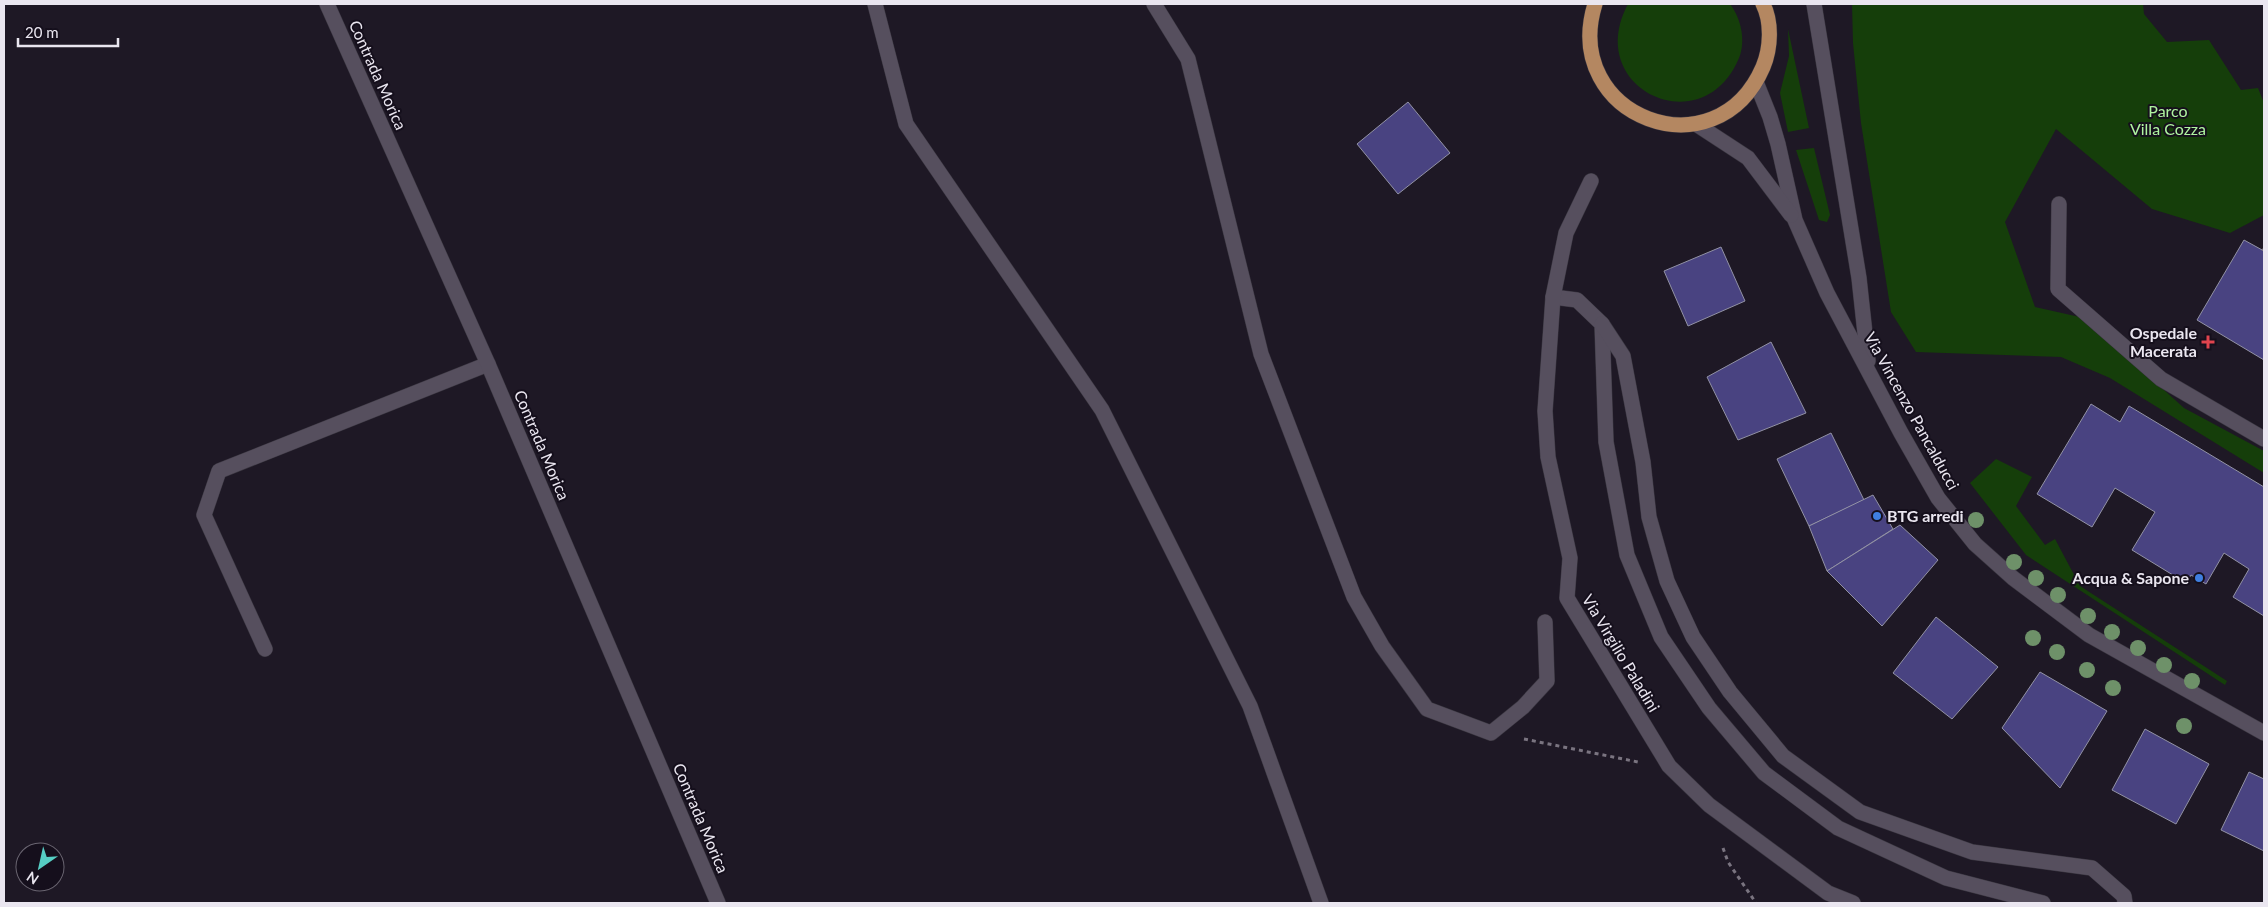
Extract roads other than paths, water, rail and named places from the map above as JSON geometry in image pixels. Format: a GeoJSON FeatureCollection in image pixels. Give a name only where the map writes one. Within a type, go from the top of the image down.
{"type":"FeatureCollection","features":[{"type":"Feature","properties":{"kind":"main road"},"geometry":{"type":"LineString","coordinates":[[1594,4],[1589,32],[1592,58],[1601,80],[1616,100],[1636,115],[1658,123],[1696,124],[1720,116],[1741,101],[1756,82],[1766,58],[1769,34],[1764,5]]}},
{"type":"Feature","properties":{"kind":"street","name":"Contrada Morica"},"geometry":{"type":"LineString","coordinates":[[327,4],[488,364],[718,903]]}},
{"type":"Feature","properties":{"kind":"street"},"geometry":{"type":"LineString","coordinates":[[875,4],[906,124],[1102,410],[1250,706],[1321,903]]}},
{"type":"Feature","properties":{"kind":"street"},"geometry":{"type":"LineString","coordinates":[[1154,4],[1188,59],[1261,354],[1354,597],[1382,646],[1427,709],[1492,734],[1523,707],[1547,681],[1546,622]]}},
{"type":"Feature","properties":{"kind":"street"},"geometry":{"type":"LineString","coordinates":[[1814,4],[1859,278],[1869,370]]}},
{"type":"Feature","properties":{"kind":"street","name":"Via Vincenzo Pancalducci"},"geometry":{"type":"LineString","coordinates":[[1756,82],[1778,144],[1794,220]]}},
{"type":"Feature","properties":{"kind":"street","name":"Via Vincenzo Pancalducci"},"geometry":{"type":"LineString","coordinates":[[1696,124],[1748,158],[1794,220],[1827,293],[1901,433],[1938,498],[1975,544],[2013,578],[2089,635],[2264,733]]}},
{"type":"Feature","properties":{"kind":"street","name":"Via Virgilio Paladini"},"geometry":{"type":"LineString","coordinates":[[1591,181],[1566,233],[1553,297],[1545,411],[1548,458],[1570,558],[1567,598],[1669,766],[1709,805],[1828,893],[1853,903]]}},
{"type":"Feature","properties":{"kind":"street"},"geometry":{"type":"LineString","coordinates":[[2059,204],[2058,289],[2161,380],[2264,439]]}},
{"type":"Feature","properties":{"kind":"street"},"geometry":{"type":"LineString","coordinates":[[1553,297],[1576,300],[1602,324],[1623,356],[1643,462],[1649,517],[1667,581],[1693,637],[1730,692],[1783,756],[1860,812],[1972,852],[2092,868],[2124,896],[2125,903]]}},
{"type":"Feature","properties":{"kind":"street"},"geometry":{"type":"LineString","coordinates":[[1602,324],[1606,442],[1627,555],[1661,637],[1709,708],[1764,773],[1838,828],[1946,878],[2043,903]]}},
{"type":"Feature","properties":{"kind":"street"},"geometry":{"type":"LineString","coordinates":[[265,649],[204,515],[218,471],[488,364]]}},
{"type":"Feature","properties":{"kind":"place","name":"Ospedale Macerata"},"geometry":{"type":"Point","coordinates":[2208,342]}},
{"type":"Feature","properties":{"kind":"place","name":"BTG arredi"},"geometry":{"type":"Point","coordinates":[1877,516]}},
{"type":"Feature","properties":{"kind":"place","name":"Acqua & Sapone"},"geometry":{"type":"Point","coordinates":[2199,578]}},
{"type":"Feature","properties":{"kind":"park label","name":"Parco Villa Cozza"},"geometry":{"type":"Point","coordinates":[2168,120]}}]}
